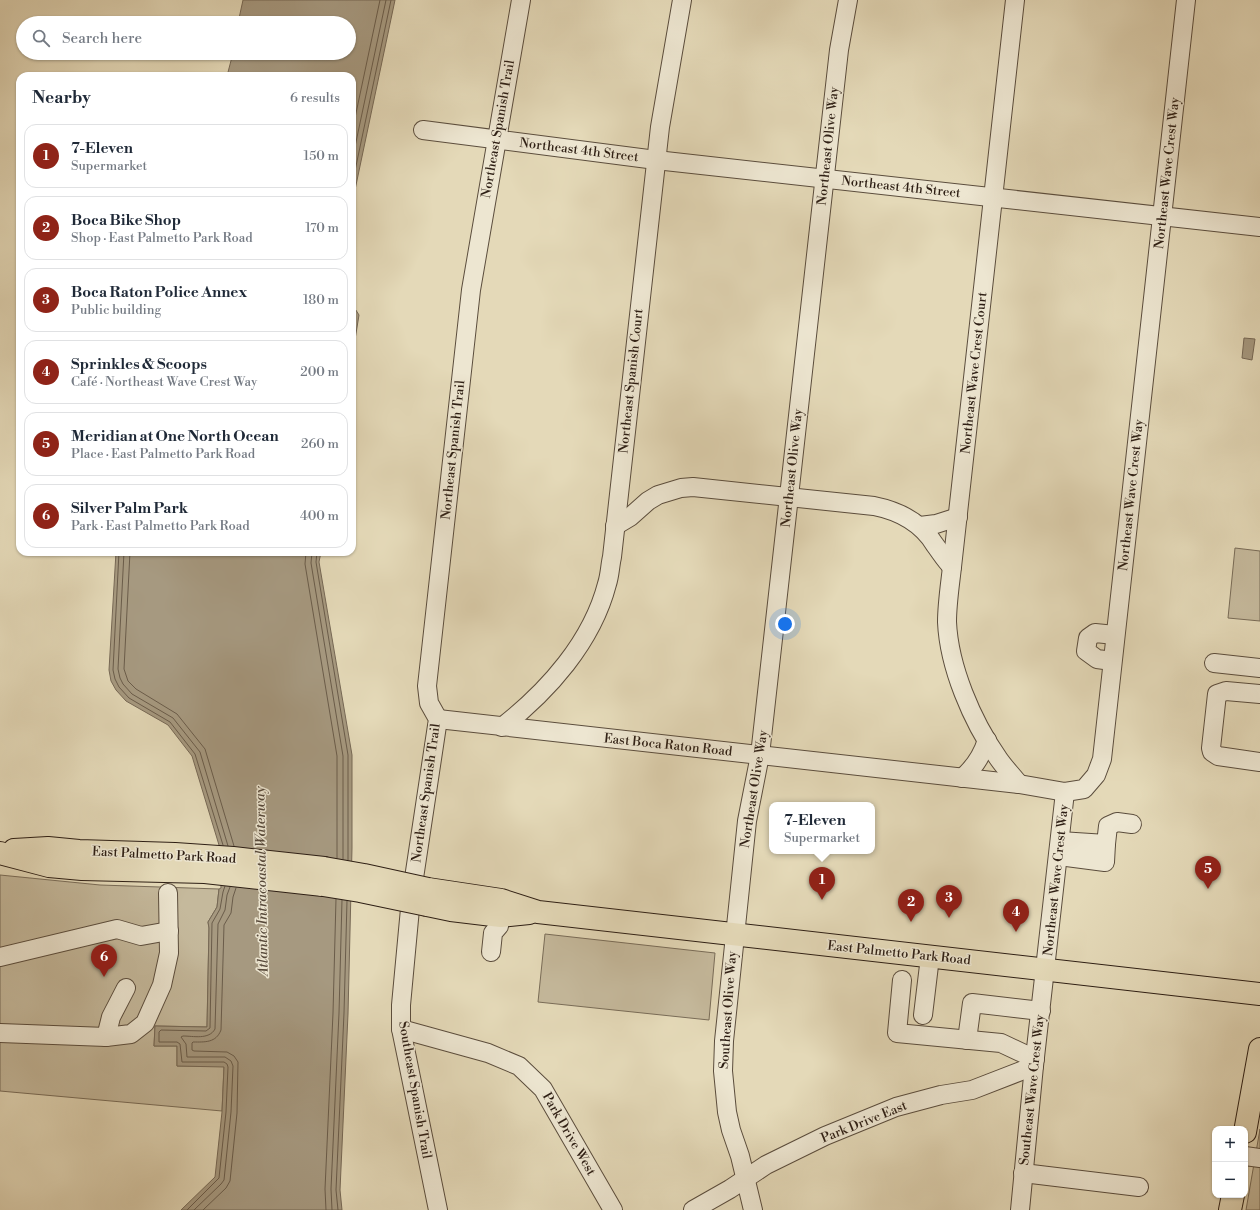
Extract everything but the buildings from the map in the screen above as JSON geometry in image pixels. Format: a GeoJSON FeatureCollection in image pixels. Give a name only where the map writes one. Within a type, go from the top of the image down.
{"type":"FeatureCollection","features":[{"type":"Feature","properties":{"kind":"main road","name":"East Palmetto Park Road"},"geometry":{"type":"LineString","coordinates":[[0,850],[48,848],[129,862]]}},
{"type":"Feature","properties":{"kind":"main road","name":"East Palmetto Park Road"},"geometry":{"type":"LineString","coordinates":[[0,853],[49,866],[82,869],[175,854],[233,858],[364,874],[451,910],[500,916],[538,912]]}},
{"type":"Feature","properties":{"kind":"main road","name":"East Palmetto Park Road"},"geometry":{"type":"LineString","coordinates":[[422,897],[501,900],[538,912],[1260,994]]}},
{"type":"Feature","properties":{"kind":"main road"},"geometry":{"type":"LineString","coordinates":[[1246,1126],[1260,1049]]}},
{"type":"Feature","properties":{"kind":"main road"},"geometry":{"type":"LineString","coordinates":[[1230,1210],[1232,1198]]}},
{"type":"Feature","properties":{"kind":"street","name":"Northeast Spanish Trail"},"geometry":{"type":"LineString","coordinates":[[422,897],[438,720],[428,703],[427,686],[471,290],[521,0]]}},
{"type":"Feature","properties":{"kind":"street","name":"Northeast Spanish Court"},"geometry":{"type":"LineString","coordinates":[[502,727],[539,695],[577,648],[598,609],[607,583],[615,526],[660,127],[682,0]]}},
{"type":"Feature","properties":{"kind":"street","name":"Northeast Olive Way"},"geometry":{"type":"LineString","coordinates":[[735,935],[747,821],[760,755],[839,50],[848,0]]}},
{"type":"Feature","properties":{"kind":"street","name":"Northeast Wave Crest Court"},"geometry":{"type":"LineString","coordinates":[[1016,0],[947,622],[950,649],[968,704],[997,757],[1019,784]]}},
{"type":"Feature","properties":{"kind":"street","name":"Northeast Wave Crest Way"},"geometry":{"type":"LineString","coordinates":[[1046,970],[1065,792],[1084,788],[1096,775],[1102,758],[1186,0]]}},
{"type":"Feature","properties":{"kind":"street","name":"Northeast 4th Street"},"geometry":{"type":"LineString","coordinates":[[423,130],[656,160],[1260,227]]}},
{"type":"Feature","properties":{"kind":"street"},"geometry":{"type":"LineString","coordinates":[[615,526],[630,517],[648,501],[658,495],[681,488],[705,487],[874,506],[889,509],[905,516],[920,526],[952,567]]}},
{"type":"Feature","properties":{"kind":"street"},"geometry":{"type":"LineString","coordinates":[[920,526],[936,524],[958,517]]}},
{"type":"Feature","properties":{"kind":"street"},"geometry":{"type":"LineString","coordinates":[[1112,661],[1097,659],[1086,651],[1088,638],[1095,633],[1115,635]]}},
{"type":"Feature","properties":{"kind":"street"},"geometry":{"type":"LineString","coordinates":[[1214,663],[1260,668]]}},
{"type":"Feature","properties":{"kind":"street"},"geometry":{"type":"LineString","coordinates":[[1260,694],[1226,691],[1217,694],[1211,748],[1212,752],[1218,756],[1260,762]]}},
{"type":"Feature","properties":{"kind":"street","name":"East Boca Raton Road"},"geometry":{"type":"LineString","coordinates":[[438,720],[1019,784],[1065,792]]}},
{"type":"Feature","properties":{"kind":"street"},"geometry":{"type":"LineString","coordinates":[[962,778],[978,761],[984,751],[987,740]]}},
{"type":"Feature","properties":{"kind":"street"},"geometry":{"type":"LineString","coordinates":[[1060,848],[1105,862],[1108,826],[1117,822],[1132,824]]}},
{"type":"Feature","properties":{"kind":"street"},"geometry":{"type":"LineString","coordinates":[[0,1033],[106,1037],[131,1034],[145,1023],[162,985],[169,953],[168,893]]}},
{"type":"Feature","properties":{"kind":"street","name":"Southeast Spanish Trail"},"geometry":{"type":"LineString","coordinates":[[422,897],[401,1005],[402,1029],[438,1210]]}},
{"type":"Feature","properties":{"kind":"street"},"geometry":{"type":"LineString","coordinates":[[491,952],[493,933],[499,926],[500,916]]}},
{"type":"Feature","properties":{"kind":"street"},"geometry":{"type":"LineString","coordinates":[[0,957],[117,930],[141,936],[168,931]]}},
{"type":"Feature","properties":{"kind":"street","name":"Southeast Olive Way"},"geometry":{"type":"LineString","coordinates":[[735,935],[724,1041],[723,1071],[727,1112],[753,1210]]}},
{"type":"Feature","properties":{"kind":"street"},"geometry":{"type":"LineString","coordinates":[[921,1027],[930,957]]}},
{"type":"Feature","properties":{"kind":"street","name":"Southeast Wave Crest Way"},"geometry":{"type":"LineString","coordinates":[[1020,1210],[1046,970]]}},
{"type":"Feature","properties":{"kind":"street"},"geometry":{"type":"LineString","coordinates":[[902,980],[897,1033],[921,1027],[967,1040],[1000,1043],[1035,1062]]}},
{"type":"Feature","properties":{"kind":"street"},"geometry":{"type":"LineString","coordinates":[[106,1037],[111,1017],[126,988]]}},
{"type":"Feature","properties":{"kind":"street"},"geometry":{"type":"LineString","coordinates":[[967,1040],[972,1003],[1041,1011]]}},
{"type":"Feature","properties":{"kind":"street","name":"Park Drive West"},"geometry":{"type":"LineString","coordinates":[[402,1029],[488,1053],[519,1066],[543,1089],[613,1210]]}},
{"type":"Feature","properties":{"kind":"street","name":"Park Drive East"},"geometry":{"type":"LineString","coordinates":[[692,1210],[746,1179],[766,1165],[896,1106],[941,1095],[972,1090],[1035,1062]]}},
{"type":"Feature","properties":{"kind":"street"},"geometry":{"type":"LineString","coordinates":[[1248,1156],[1260,1158]]}},
{"type":"Feature","properties":{"kind":"street"},"geometry":{"type":"LineString","coordinates":[[1023,1173],[1139,1187]]}},
{"type":"Feature","properties":{"kind":"shaded area"},"geometry":{"type":"Polygon","coordinates":[[[1235,548],[1260,551],[1260,621],[1228,618],[1235,548]]]}},
{"type":"Feature","properties":{"kind":"shaded area"},"geometry":{"type":"Polygon","coordinates":[[[0,875],[100,885],[219,889],[217,907],[208,922],[207,1027],[155,1026],[154,1046],[177,1046],[177,1066],[224,1066],[222,1111],[0,1091],[0,875]]]}},
{"type":"Feature","properties":{"kind":"shaded area"},"geometry":{"type":"Polygon","coordinates":[[[545,934],[715,953],[709,1020],[538,1002],[545,934]]]}},
{"type":"Feature","properties":{"kind":"shaded area"},"geometry":{"type":"Polygon","coordinates":[[[1260,1129],[1260,1210],[1246,1210],[1260,1129]]]}},
{"type":"Feature","properties":{"kind":"water"},"geometry":{"type":"Polygon","coordinates":[[[243,0],[395,0],[356,185],[356,72],[228,72],[231,60],[356,60],[356,16],[240,16],[243,0]]]}},
{"type":"Feature","properties":{"kind":"water"},"geometry":{"type":"Polygon","coordinates":[[[356,310],[359,315],[356,333],[356,310]]]}},
{"type":"Feature","properties":{"kind":"water"},"geometry":{"type":"Polygon","coordinates":[[[1244,338],[1255,339],[1252,360],[1242,358],[1244,338]]]}},
{"type":"Feature","properties":{"kind":"water","name":"Atlantic Intracoastal Waterway"},"geometry":{"type":"Polygon","coordinates":[[[116,556],[320,556],[319,562],[352,755],[352,848],[348,1014],[340,1190],[342,1210],[181,1210],[215,1177],[222,1112],[224,1067],[177,1066],[177,1046],[154,1046],[155,1026],[207,1027],[208,922],[217,907],[219,889],[221,888],[219,845],[192,756],[168,725],[126,701],[116,690],[111,681],[109,670],[116,556]]]}},
{"type":"Feature","properties":{"kind":"place","name":"Meridian at One North Ocean"},"geometry":{"type":"Point","coordinates":[1208,889]}},
{"type":"Feature","properties":{"kind":"place","name":"7-Eleven"},"geometry":{"type":"Point","coordinates":[822,900]}},
{"type":"Feature","properties":{"kind":"place","name":"Boca Raton Police Annex"},"geometry":{"type":"Point","coordinates":[949,918]}},
{"type":"Feature","properties":{"kind":"place","name":"Boca Bike Shop"},"geometry":{"type":"Point","coordinates":[911,922]}},
{"type":"Feature","properties":{"kind":"place","name":"Sprinkles & Scoops"},"geometry":{"type":"Point","coordinates":[1016,932]}},
{"type":"Feature","properties":{"kind":"place","name":"Silver Palm Park"},"geometry":{"type":"Point","coordinates":[104,977]}}]}
